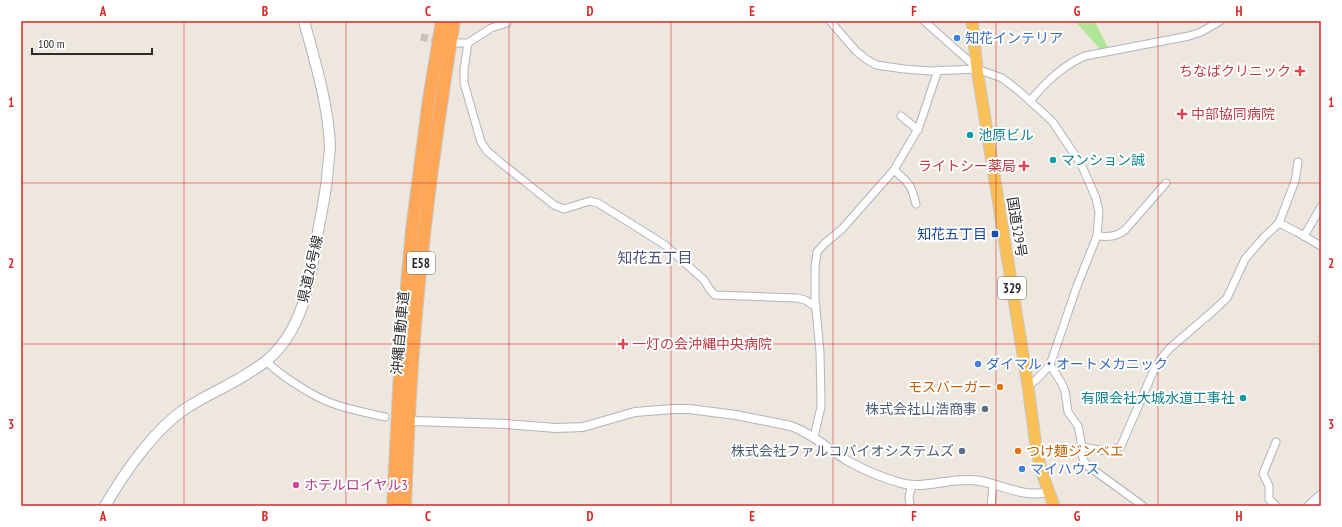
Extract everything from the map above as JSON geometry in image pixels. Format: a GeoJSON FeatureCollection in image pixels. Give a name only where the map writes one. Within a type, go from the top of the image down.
{"type":"FeatureCollection","features":[{"type":"Feature","properties":{"kind":"highway","name":"沖縄自動車道"},"geometry":{"type":"LineString","coordinates":[[393,506],[400,351],[412,230],[429,99],[442,21]]}},
{"type":"Feature","properties":{"kind":"highway","name":"沖縄自動車道"},"geometry":{"type":"LineString","coordinates":[[405,506],[413,352],[424,232],[441,101],[454,21]]}},
{"type":"Feature","properties":{"kind":"highway","name":"国道329号"},"geometry":{"type":"LineString","coordinates":[[972,21],[977,68],[1028,386],[1036,447],[1048,492],[1054,506]]}},
{"type":"Feature","properties":{"kind":"main road","name":"県道26号線"},"geometry":{"type":"LineString","coordinates":[[105,506],[143,451],[168,423],[187,408],[238,380],[266,361],[283,343],[298,318],[309,284],[326,190],[330,147],[327,115],[304,21]]}},
{"type":"Feature","properties":{"kind":"main road"},"geometry":{"type":"LineString","coordinates":[[1310,506],[1321,496]]}},
{"type":"Feature","properties":{"kind":"street"},"geometry":{"type":"LineString","coordinates":[[458,43],[468,43],[491,28],[507,23],[507,21]]}},
{"type":"Feature","properties":{"kind":"street"},"geometry":{"type":"LineString","coordinates":[[830,21],[856,51],[866,60],[876,65],[904,69],[938,70],[977,68]]}},
{"type":"Feature","properties":{"kind":"street"},"geometry":{"type":"LineString","coordinates":[[924,21],[977,68],[1002,78],[1011,84],[1052,122],[1082,164],[1096,198],[1099,212],[1097,236],[1077,286],[1050,365],[1028,386]]}},
{"type":"Feature","properties":{"kind":"street"},"geometry":{"type":"LineString","coordinates":[[1030,101],[1053,76],[1065,66],[1085,56],[1189,36],[1201,32],[1220,21]]}},
{"type":"Feature","properties":{"kind":"street"},"geometry":{"type":"LineString","coordinates":[[468,43],[464,69],[464,83],[481,142],[487,151],[554,205],[564,209],[590,202],[598,203],[665,245],[704,280],[715,295],[797,298],[805,300],[816,307]]}},
{"type":"Feature","properties":{"kind":"street"},"geometry":{"type":"LineString","coordinates":[[814,437],[821,407],[820,352],[814,267],[817,252],[842,229],[894,170],[918,130],[938,70]]}},
{"type":"Feature","properties":{"kind":"street"},"geometry":{"type":"LineString","coordinates":[[901,116],[918,130]]}},
{"type":"Feature","properties":{"kind":"street"},"geometry":{"type":"LineString","coordinates":[[1082,446],[1090,449],[1113,450],[1121,446],[1153,372],[1160,360],[1170,348],[1227,298],[1246,259],[1264,237],[1279,223],[1295,181],[1298,162]]}},
{"type":"Feature","properties":{"kind":"street"},"geometry":{"type":"LineString","coordinates":[[894,170],[909,183],[916,204]]}},
{"type":"Feature","properties":{"kind":"street"},"geometry":{"type":"LineString","coordinates":[[1097,236],[1109,237],[1117,235],[1125,230],[1166,183]]}},
{"type":"Feature","properties":{"kind":"street"},"geometry":{"type":"LineString","coordinates":[[1304,236],[1321,207]]}},
{"type":"Feature","properties":{"kind":"street"},"geometry":{"type":"LineString","coordinates":[[1279,223],[1321,246]]}},
{"type":"Feature","properties":{"kind":"street"},"geometry":{"type":"LineString","coordinates":[[266,361],[286,377],[332,404],[385,417]]}},
{"type":"Feature","properties":{"kind":"street"},"geometry":{"type":"LineString","coordinates":[[1050,365],[1065,391],[1068,412],[1078,426],[1084,461],[1088,466],[1143,506]]}},
{"type":"Feature","properties":{"kind":"street"},"geometry":{"type":"LineString","coordinates":[[414,421],[479,422],[556,428],[583,427],[635,412],[656,409],[689,409],[736,415],[800,429],[847,460],[863,468],[912,486],[958,479],[979,481],[1030,494],[1048,492]]}},
{"type":"Feature","properties":{"kind":"street"},"geometry":{"type":"LineString","coordinates":[[1276,442],[1263,474],[1269,486],[1269,498],[1276,506]]}},
{"type":"Feature","properties":{"kind":"street"},"geometry":{"type":"LineString","coordinates":[[991,506],[993,484]]}},
{"type":"Feature","properties":{"kind":"street"},"geometry":{"type":"LineString","coordinates":[[910,506],[909,496],[912,486]]}},
{"type":"Feature","properties":{"kind":"green space"},"geometry":{"type":"Polygon","coordinates":[[[1075,21],[1099,21],[1096,24],[1110,52],[1085,56],[1099,48],[1075,21]]]}},
{"type":"Feature","properties":{"kind":"tunnel"},"geometry":{"type":"LineString","coordinates":[[421,37],[442,41]]}},
{"type":"Feature","properties":{"kind":"place","name":"知花インテリア"},"geometry":{"type":"Point","coordinates":[957,38]}},
{"type":"Feature","properties":{"kind":"place","name":"ちなばクリニック"},"geometry":{"type":"Point","coordinates":[1300,71]}},
{"type":"Feature","properties":{"kind":"place","name":"中部協同病院"},"geometry":{"type":"Point","coordinates":[1182,114]}},
{"type":"Feature","properties":{"kind":"place","name":"池原ビル"},"geometry":{"type":"Point","coordinates":[970,135]}},
{"type":"Feature","properties":{"kind":"place","name":"マンション誠"},"geometry":{"type":"Point","coordinates":[1053,160]}},
{"type":"Feature","properties":{"kind":"place","name":"ライトシー薬局"},"geometry":{"type":"Point","coordinates":[1024,166]}},
{"type":"Feature","properties":{"kind":"place","name":"知花五丁目"},"geometry":{"type":"Point","coordinates":[995,234]}},
{"type":"Feature","properties":{"kind":"place","name":"一灯の会沖縄中央病院"},"geometry":{"type":"Point","coordinates":[623,344]}},
{"type":"Feature","properties":{"kind":"place","name":"ダイマル・オートメカニック"},"geometry":{"type":"Point","coordinates":[978,364]}},
{"type":"Feature","properties":{"kind":"place","name":"モスバーガー"},"geometry":{"type":"Point","coordinates":[1000,387]}},
{"type":"Feature","properties":{"kind":"place","name":"有限会社大城水道工事社"},"geometry":{"type":"Point","coordinates":[1243,398]}},
{"type":"Feature","properties":{"kind":"place","name":"株式会社山浩商事"},"geometry":{"type":"Point","coordinates":[985,409]}},
{"type":"Feature","properties":{"kind":"place","name":"株式会社ファルコバイオシステムズ"},"geometry":{"type":"Point","coordinates":[962,451]}},
{"type":"Feature","properties":{"kind":"place","name":"つけ麺ジンベエ"},"geometry":{"type":"Point","coordinates":[1018,451]}},
{"type":"Feature","properties":{"kind":"place","name":"マイハウス"},"geometry":{"type":"Point","coordinates":[1022,469]}},
{"type":"Feature","properties":{"kind":"place","name":"ホテルロイヤル3"},"geometry":{"type":"Point","coordinates":[296,485]}},
{"type":"Feature","properties":{"kind":"district","name":"知花五丁目"},"geometry":{"type":"Point","coordinates":[655,257]}}]}
